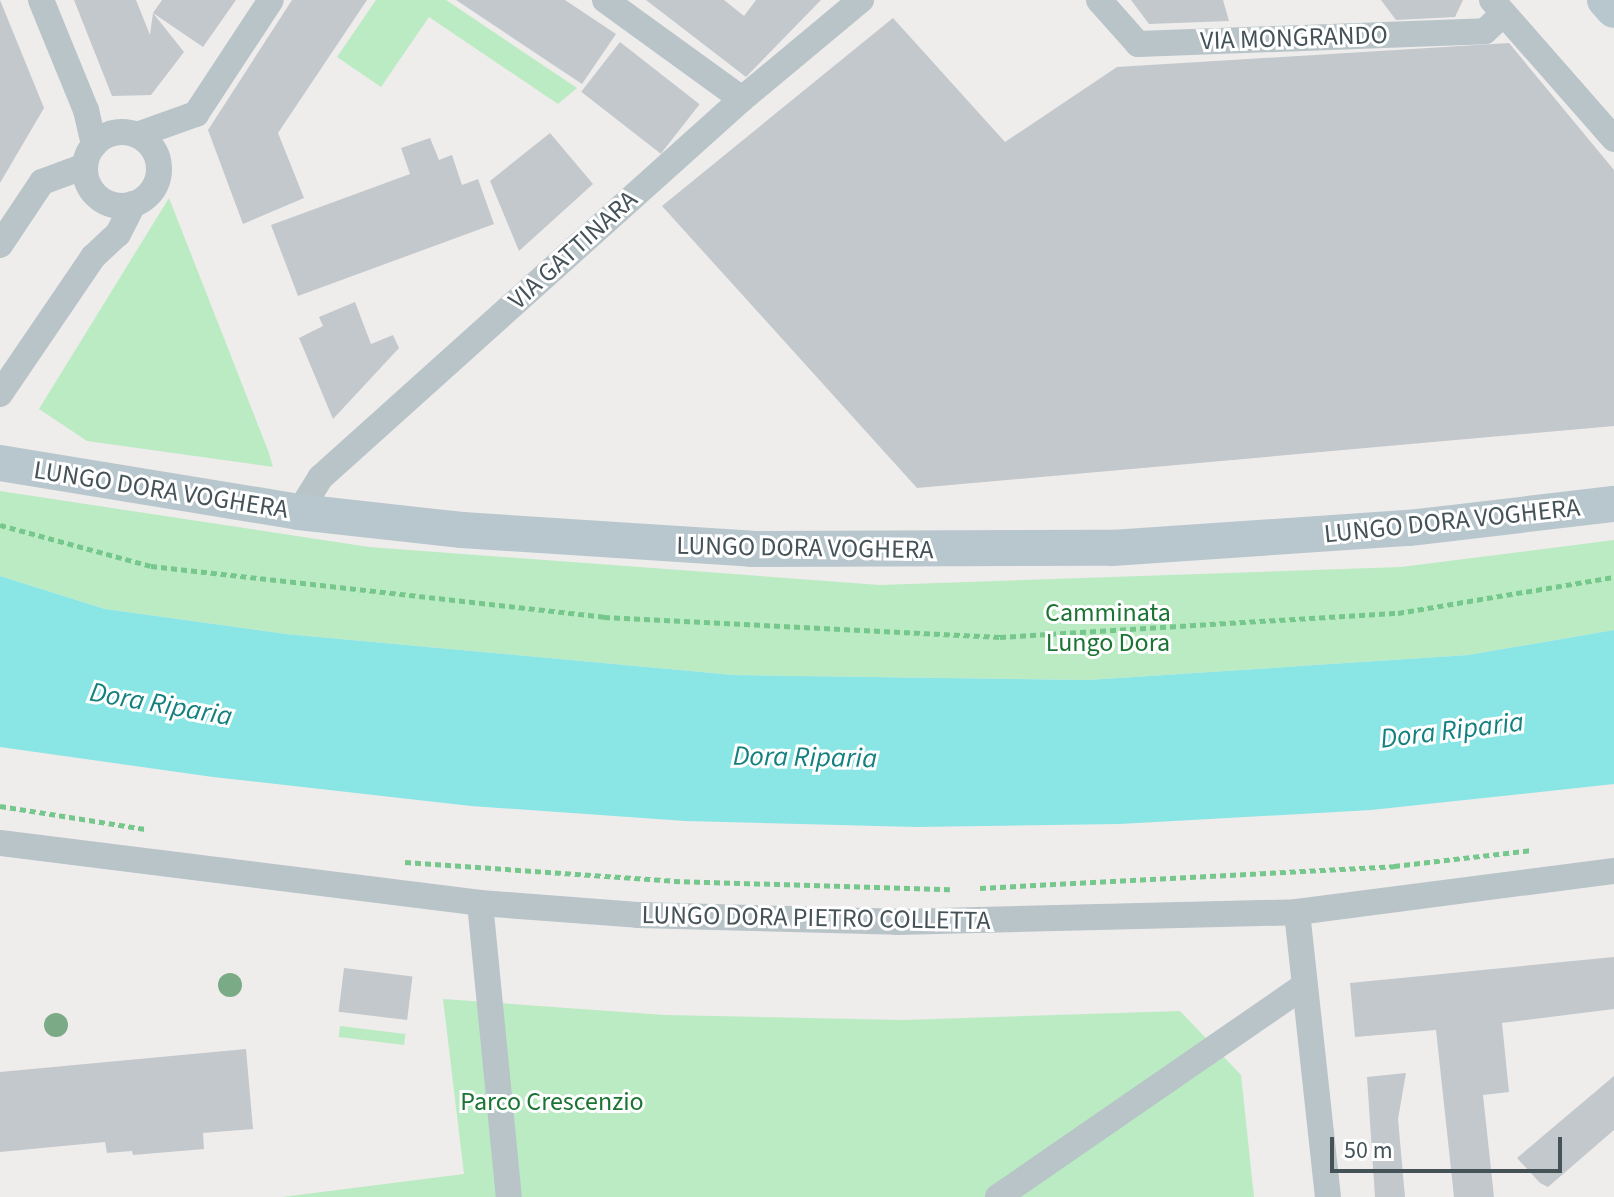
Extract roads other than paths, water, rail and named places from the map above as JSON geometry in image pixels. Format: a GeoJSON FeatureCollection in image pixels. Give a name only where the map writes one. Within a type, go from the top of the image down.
{"type":"FeatureCollection","features":[{"type":"Feature","properties":{"kind":"street"},"geometry":{"type":"LineString","coordinates":[[41,0],[86,110],[90,188],[121,204]]}},
{"type":"Feature","properties":{"kind":"street"},"geometry":{"type":"LineString","coordinates":[[0,245],[42,182],[90,156],[113,133],[137,135],[196,114],[271,0]]}},
{"type":"Feature","properties":{"kind":"street"},"geometry":{"type":"LineString","coordinates":[[605,0],[742,99]]}},
{"type":"Feature","properties":{"kind":"street","name":"VIA GATTINARA"},"geometry":{"type":"LineString","coordinates":[[299,512],[320,478],[742,99],[861,0]]}},
{"type":"Feature","properties":{"kind":"street","name":"VIA MONGRANDO"},"geometry":{"type":"LineString","coordinates":[[1099,0],[1138,44],[1485,31],[1498,7]]}},
{"type":"Feature","properties":{"kind":"street"},"geometry":{"type":"LineString","coordinates":[[1605,0],[1614,10]]}},
{"type":"Feature","properties":{"kind":"street"},"geometry":{"type":"LineString","coordinates":[[1498,7],[1614,139]]}},
{"type":"Feature","properties":{"kind":"street"},"geometry":{"type":"LineString","coordinates":[[121,204],[153,190],[158,178],[155,153],[137,135]]}},
{"type":"Feature","properties":{"kind":"street"},"geometry":{"type":"LineString","coordinates":[[0,394],[93,257],[118,234],[121,204]]}},
{"type":"Feature","properties":{"kind":"street","name":"LUNGO DORA VOGHERA"},"geometry":{"type":"LineString","coordinates":[[0,463],[299,512],[614,541],[918,552],[1292,537],[1614,504]]}},
{"type":"Feature","properties":{"kind":"street","name":"LUNGO DORA PIETRO COLLETTA"},"geometry":{"type":"LineString","coordinates":[[7,840],[248,878],[480,903],[638,915],[897,922],[1297,912],[1614,871]]}},
{"type":"Feature","properties":{"kind":"street"},"geometry":{"type":"LineString","coordinates":[[480,903],[509,1197]]}},
{"type":"Feature","properties":{"kind":"street"},"geometry":{"type":"LineString","coordinates":[[1297,912],[1328,1197]]}},
{"type":"Feature","properties":{"kind":"street"},"geometry":{"type":"LineString","coordinates":[[998,1197],[1304,986]]}},
{"type":"Feature","properties":{"kind":"water","name":"Dora Riparia"},"geometry":{"type":"Polygon","coordinates":[[[0,576],[105,609],[286,634],[734,675],[1088,680],[1468,655],[1614,630],[1614,784],[1371,810],[1120,824],[916,827],[685,821],[471,806],[213,777],[0,747],[0,576]]]}},
{"type":"Feature","properties":{"kind":"park label","name":"Camminata Lungo Dora"},"geometry":{"type":"Point","coordinates":[1108,628]}},
{"type":"Feature","properties":{"kind":"park label","name":"Parco Crescenzio"},"geometry":{"type":"Point","coordinates":[552,1102]}}]}
